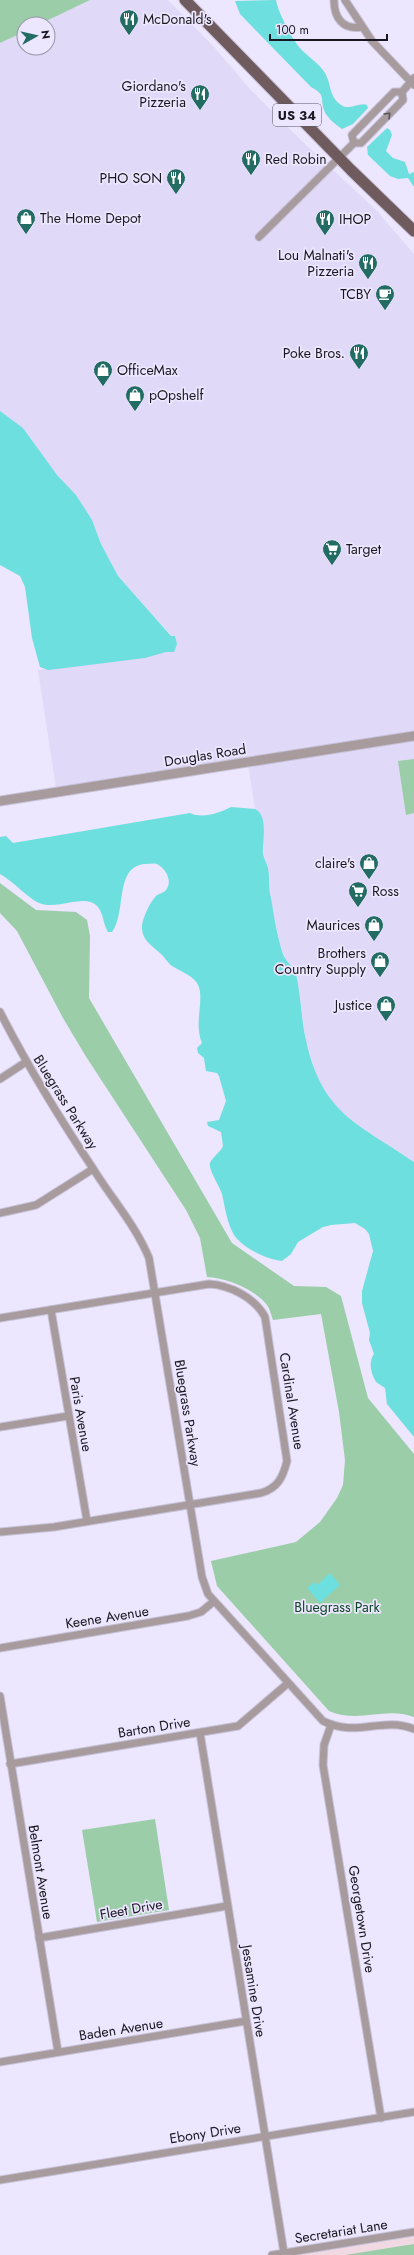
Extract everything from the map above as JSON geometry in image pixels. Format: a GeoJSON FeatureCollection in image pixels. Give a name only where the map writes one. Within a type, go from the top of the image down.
{"type":"FeatureCollection","features":[{"type":"Feature","properties":{"kind":"main road","name":"US 34"},"geometry":{"type":"LineString","coordinates":[[185,0],[339,158],[414,231]]}},
{"type":"Feature","properties":{"kind":"street"},"geometry":{"type":"LineString","coordinates":[[334,0],[336,14],[340,21],[345,26],[353,28],[361,27]]}},
{"type":"Feature","properties":{"kind":"street"},"geometry":{"type":"LineString","coordinates":[[344,0],[361,27],[413,82],[402,92],[394,92],[352,135],[354,143]]}},
{"type":"Feature","properties":{"kind":"street"},"geometry":{"type":"LineString","coordinates":[[259,237],[354,143],[361,143],[403,100],[402,92]]}},
{"type":"Feature","properties":{"kind":"street","name":"Douglas Road"},"geometry":{"type":"LineString","coordinates":[[0,801],[414,736]]}},
{"type":"Feature","properties":{"kind":"street","name":"Bluegrass Parkway"},"geometry":{"type":"LineString","coordinates":[[0,1012],[26,1062],[93,1169],[141,1240],[149,1258],[205,1589],[213,1602],[287,1684],[318,1716],[331,1726]]}},
{"type":"Feature","properties":{"kind":"street"},"geometry":{"type":"LineString","coordinates":[[0,1079],[26,1062]]}},
{"type":"Feature","properties":{"kind":"street"},"geometry":{"type":"LineString","coordinates":[[0,1213],[36,1205],[93,1169]]}},
{"type":"Feature","properties":{"kind":"street","name":"Cardinal Avenue"},"geometry":{"type":"LineString","coordinates":[[0,1318],[209,1284],[224,1286],[254,1302],[265,1317],[287,1452],[287,1461],[284,1473],[278,1483],[269,1490],[190,1505],[54,1527],[0,1532]]}},
{"type":"Feature","properties":{"kind":"street","name":"Paris Avenue"},"geometry":{"type":"LineString","coordinates":[[51,1310],[87,1521]]}},
{"type":"Feature","properties":{"kind":"street"},"geometry":{"type":"LineString","coordinates":[[0,1427],[68,1416]]}},
{"type":"Feature","properties":{"kind":"street","name":"Keene Avenue"},"geometry":{"type":"LineString","coordinates":[[0,1648],[188,1616],[201,1612],[213,1602]]}},
{"type":"Feature","properties":{"kind":"street","name":"Barton Drive"},"geometry":{"type":"LineString","coordinates":[[10,1764],[231,1728],[244,1723],[287,1684]]}},
{"type":"Feature","properties":{"kind":"street","name":"Belmont Avenue"},"geometry":{"type":"LineString","coordinates":[[0,1696],[58,2052]]}},
{"type":"Feature","properties":{"kind":"street"},"geometry":{"type":"LineString","coordinates":[[331,1726],[355,1729],[397,1724],[414,1729]]}},
{"type":"Feature","properties":{"kind":"street","name":"Georgetown Drive"},"geometry":{"type":"LineString","coordinates":[[331,1726],[324,1745],[323,1765],[381,2118]]}},
{"type":"Feature","properties":{"kind":"street","name":"Jessamine Drive"},"geometry":{"type":"LineString","coordinates":[[200,1733],[284,2253]]}},
{"type":"Feature","properties":{"kind":"street","name":"Fleet Drive"},"geometry":{"type":"LineString","coordinates":[[39,1938],[227,1906]]}},
{"type":"Feature","properties":{"kind":"street","name":"Baden Avenue"},"geometry":{"type":"LineString","coordinates":[[0,2062],[246,2021]]}},
{"type":"Feature","properties":{"kind":"street","name":"Ebony Drive"},"geometry":{"type":"LineString","coordinates":[[0,2180],[414,2112]]}},
{"type":"Feature","properties":{"kind":"street","name":"Secretariat Lane"},"geometry":{"type":"LineString","coordinates":[[272,2255],[414,2232]]}},
{"type":"Feature","properties":{"kind":"shaded area"},"geometry":{"type":"Polygon","coordinates":[[[90,0],[168,0],[214,47],[249,88],[306,145],[376,210],[414,254],[414,1162],[361,1128],[343,1113],[326,1095],[319,1084],[306,1040],[296,975],[287,962],[280,944],[269,892],[268,866],[263,853],[264,829],[260,815],[255,809],[247,757],[56,788],[38,670],[145,658],[177,644],[175,636],[172,636],[118,576],[101,544],[95,528],[76,495],[57,475],[23,428],[0,411],[0,43],[16,36],[16,56],[56,56],[56,16],[90,0]]]}},
{"type":"Feature","properties":{"kind":"shaded area"},"geometry":{"type":"Polygon","coordinates":[[[276,0],[282,18],[292,37],[299,47],[323,70],[328,79],[332,93],[337,101],[345,107],[364,104],[367,105],[368,108],[353,124],[342,129],[329,118],[324,110],[321,94],[311,87],[240,14],[235,1],[276,0]]]}},
{"type":"Feature","properties":{"kind":"shaded area"},"geometry":{"type":"Polygon","coordinates":[[[387,128],[390,130],[392,135],[386,151],[393,158],[405,162],[409,174],[414,172],[414,187],[408,178],[398,179],[390,176],[368,155],[367,147],[387,128]]]}},
{"type":"Feature","properties":{"kind":"shaded area"},"geometry":{"type":"Polygon","coordinates":[[[0,411],[23,428],[57,475],[76,495],[92,520],[101,544],[118,576],[171,636],[175,636],[177,644],[174,652],[166,652],[145,658],[57,669],[48,670],[40,667],[32,638],[25,587],[20,576],[0,565],[0,411]]]}},
{"type":"Feature","properties":{"kind":"shaded area"},"geometry":{"type":"Polygon","coordinates":[[[231,807],[255,809],[262,817],[264,830],[263,854],[268,868],[277,933],[283,954],[296,974],[306,1040],[313,1065],[322,1085],[332,1101],[359,1126],[414,1162],[414,1437],[387,1404],[385,1388],[376,1382],[372,1372],[371,1361],[374,1354],[369,1340],[370,1333],[362,1303],[362,1291],[373,1251],[369,1234],[365,1229],[355,1223],[323,1227],[298,1242],[291,1254],[282,1261],[255,1252],[238,1240],[234,1235],[226,1215],[222,1194],[212,1174],[210,1166],[211,1161],[223,1146],[221,1132],[208,1126],[207,1122],[219,1120],[226,1101],[219,1076],[217,1073],[206,1071],[204,1058],[198,1053],[197,1048],[202,1043],[199,1027],[199,989],[195,980],[186,973],[172,966],[150,944],[143,935],[142,931],[144,918],[149,906],[156,896],[164,892],[169,885],[168,877],[164,869],[157,864],[145,864],[135,867],[129,873],[122,892],[119,914],[112,932],[108,932],[100,910],[93,903],[79,901],[46,905],[39,903],[0,874],[0,837],[6,836],[13,843],[190,813],[195,815],[205,815],[231,807]]]}},
{"type":"Feature","properties":{"kind":"shaded area"},"geometry":{"type":"Polygon","coordinates":[[[330,1573],[340,1585],[320,1603],[307,1588],[314,1582],[317,1585],[330,1573]]]}},
{"type":"Feature","properties":{"kind":"shaded area"},"geometry":{"type":"Polygon","coordinates":[[[414,2236],[414,2255],[298,2255],[414,2236]]]}},
{"type":"Feature","properties":{"kind":"green space"},"geometry":{"type":"Polygon","coordinates":[[[0,0],[90,0],[56,16],[16,16],[16,36],[0,43],[0,0]]]}},
{"type":"Feature","properties":{"kind":"green space"},"geometry":{"type":"Polygon","coordinates":[[[414,759],[414,813],[406,815],[398,761],[414,759]]]}},
{"type":"Feature","properties":{"kind":"green space","name":"Bluegrass Park"},"geometry":{"type":"Polygon","coordinates":[[[0,883],[36,910],[76,912],[87,920],[90,936],[89,998],[232,1243],[294,1286],[326,1287],[341,1296],[368,1398],[414,1454],[414,1717],[392,1713],[351,1716],[340,1715],[329,1711],[217,1586],[211,1561],[296,1542],[320,1522],[337,1498],[343,1485],[345,1460],[339,1412],[321,1314],[273,1320],[267,1305],[262,1299],[248,1289],[231,1282],[207,1277],[200,1238],[186,1210],[85,1055],[63,1018],[17,931],[0,913],[0,883]]]}},
{"type":"Feature","properties":{"kind":"green space"},"geometry":{"type":"Polygon","coordinates":[[[155,1819],[169,1910],[97,1922],[82,1830],[155,1819]]]}},
{"type":"Feature","properties":{"kind":"green space"},"geometry":{"type":"Polygon","coordinates":[[[414,2244],[414,2255],[345,2255],[414,2244]]]}},
{"type":"Feature","properties":{"kind":"place","name":"McDonald's"},"geometry":{"type":"Point","coordinates":[129,36]}},
{"type":"Feature","properties":{"kind":"place","name":"Giordano's Pizzeria"},"geometry":{"type":"Point","coordinates":[200,111]}},
{"type":"Feature","properties":{"kind":"place","name":"Red Robin"},"geometry":{"type":"Point","coordinates":[251,176]}},
{"type":"Feature","properties":{"kind":"place","name":"PHO SON"},"geometry":{"type":"Point","coordinates":[176,195]}},
{"type":"Feature","properties":{"kind":"place","name":"The Home Depot"},"geometry":{"type":"Point","coordinates":[26,235]}},
{"type":"Feature","properties":{"kind":"place","name":"IHOP"},"geometry":{"type":"Point","coordinates":[325,236]}},
{"type":"Feature","properties":{"kind":"place","name":"Lou Malnati's Pizzeria"},"geometry":{"type":"Point","coordinates":[368,280]}},
{"type":"Feature","properties":{"kind":"place","name":"TCBY"},"geometry":{"type":"Point","coordinates":[385,311]}},
{"type":"Feature","properties":{"kind":"place","name":"Poke Bros."},"geometry":{"type":"Point","coordinates":[359,370]}},
{"type":"Feature","properties":{"kind":"place","name":"OfficeMax"},"geometry":{"type":"Point","coordinates":[103,387]}},
{"type":"Feature","properties":{"kind":"place","name":"pOpshelf"},"geometry":{"type":"Point","coordinates":[135,412]}},
{"type":"Feature","properties":{"kind":"place","name":"Target"},"geometry":{"type":"Point","coordinates":[332,566]}},
{"type":"Feature","properties":{"kind":"place","name":"claire's"},"geometry":{"type":"Point","coordinates":[369,880]}},
{"type":"Feature","properties":{"kind":"place","name":"Ross"},"geometry":{"type":"Point","coordinates":[358,908]}},
{"type":"Feature","properties":{"kind":"place","name":"Maurices"},"geometry":{"type":"Point","coordinates":[374,942]}},
{"type":"Feature","properties":{"kind":"place","name":"Brothers Country Supply"},"geometry":{"type":"Point","coordinates":[380,978]}},
{"type":"Feature","properties":{"kind":"place","name":"Justice"},"geometry":{"type":"Point","coordinates":[386,1022]}}]}
